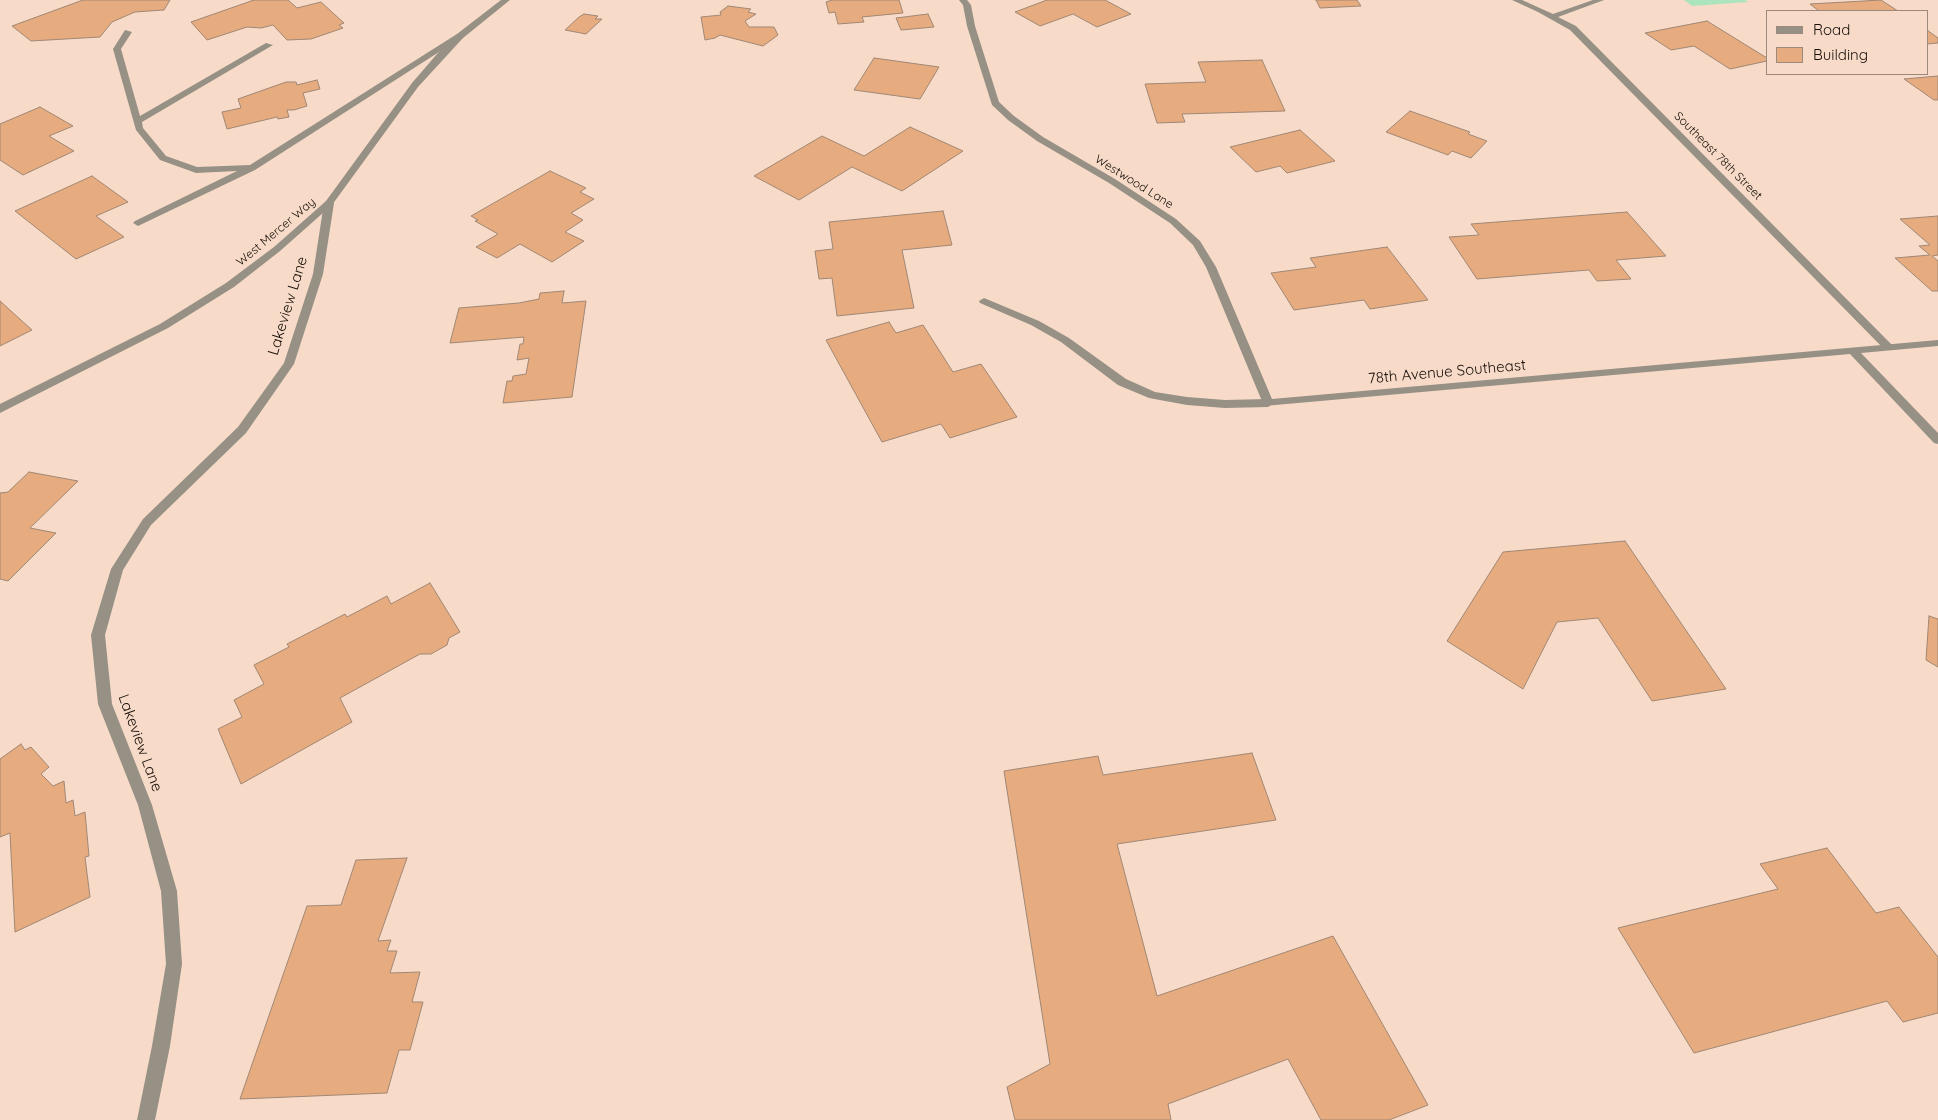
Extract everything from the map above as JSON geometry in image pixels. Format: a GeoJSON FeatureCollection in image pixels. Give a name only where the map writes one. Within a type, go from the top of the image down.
{"type":"FeatureCollection","features":[{"type":"Feature","properties":{"kind":"street","name":"West Mercer Way"},"geometry":{"type":"LineString","coordinates":[[0,409],[164,326],[230,285],[277,249],[329,204],[415,85],[460,36],[506,0]]}},
{"type":"Feature","properties":{"kind":"street","name":"Southeast 78th Street"},"geometry":{"type":"LineString","coordinates":[[1516,0],[1553,16],[1573,28],[1888,348]]}},
{"type":"Feature","properties":{"kind":"street"},"geometry":{"type":"LineString","coordinates":[[1553,16],[1600,0]]}},
{"type":"Feature","properties":{"kind":"street","name":"Westwood Lane"},"geometry":{"type":"LineString","coordinates":[[969,2],[971,26],[995,103],[1011,118],[1040,139],[1173,221],[1197,243],[1212,267],[1268,403]]}},
{"type":"Feature","properties":{"kind":"street"},"geometry":{"type":"LineString","coordinates":[[128,32],[117,49],[137,121],[139,128],[163,158],[196,170],[252,168]]}},
{"type":"Feature","properties":{"kind":"street"},"geometry":{"type":"LineString","coordinates":[[138,224],[252,168],[460,36]]}},
{"type":"Feature","properties":{"kind":"street"},"geometry":{"type":"LineString","coordinates":[[137,121],[269,44]]}},
{"type":"Feature","properties":{"kind":"street","name":"Lakeview Lane"},"geometry":{"type":"LineString","coordinates":[[146,1120],[161,1046],[174,964],[170,891],[145,805],[105,704],[98,635],[117,569],[148,522],[242,430],[288,364],[318,274],[329,204]]}},
{"type":"Feature","properties":{"kind":"street","name":"78th Avenue Southeast"},"geometry":{"type":"LineString","coordinates":[[984,301],[1035,323],[1065,340],[1122,382],[1153,394],[1187,401],[1225,404],[1268,403],[1938,343]]}},
{"type":"Feature","properties":{"kind":"street"},"geometry":{"type":"LineString","coordinates":[[1854,352],[1938,440]]}},
{"type":"Feature","properties":{"kind":"green space"},"geometry":{"type":"Polygon","coordinates":[[[1684,0],[1745,0],[1748,2],[1692,6],[1684,0]]]}},
{"type":"Feature","properties":{"kind":"building"},"geometry":{"type":"Polygon","coordinates":[[[83,0],[170,0],[164,10],[135,12],[112,22],[100,37],[31,41],[12,26],[83,0]]]}},
{"type":"Feature","properties":{"kind":"building"},"geometry":{"type":"Polygon","coordinates":[[[254,0],[288,0],[297,8],[321,2],[344,23],[339,25],[343,28],[311,39],[287,40],[273,25],[261,28],[247,27],[207,40],[191,22],[254,0]]]}},
{"type":"Feature","properties":{"kind":"building"},"geometry":{"type":"Polygon","coordinates":[[[832,0],[899,0],[903,13],[862,17],[864,22],[838,24],[835,12],[829,13],[826,2],[832,0]]]}},
{"type":"Feature","properties":{"kind":"building"},"geometry":{"type":"Polygon","coordinates":[[[1047,0],[1105,0],[1131,14],[1097,27],[1073,14],[1040,26],[1015,12],[1047,0]]]}},
{"type":"Feature","properties":{"kind":"building"},"geometry":{"type":"Polygon","coordinates":[[[1316,0],[1357,0],[1361,6],[1320,8],[1316,0]]]}},
{"type":"Feature","properties":{"kind":"building"},"geometry":{"type":"Polygon","coordinates":[[[1881,0],[1896,10],[1818,10],[1810,4],[1881,0]]]}},
{"type":"Feature","properties":{"kind":"building"},"geometry":{"type":"Polygon","coordinates":[[[728,6],[751,9],[748,12],[756,14],[745,21],[749,27],[774,27],[778,35],[763,46],[720,35],[705,40],[701,17],[721,15],[720,12],[728,6]]]}},
{"type":"Feature","properties":{"kind":"building"},"geometry":{"type":"Polygon","coordinates":[[[584,14],[598,16],[595,19],[602,19],[586,34],[565,30],[579,17],[584,14]]]}},
{"type":"Feature","properties":{"kind":"building"},"geometry":{"type":"Polygon","coordinates":[[[928,14],[934,27],[901,30],[896,18],[928,14]]]}},
{"type":"Feature","properties":{"kind":"building"},"geometry":{"type":"Polygon","coordinates":[[[1707,21],[1766,57],[1766,61],[1730,69],[1694,46],[1671,50],[1645,33],[1707,21]]]}},
{"type":"Feature","properties":{"kind":"building"},"geometry":{"type":"Polygon","coordinates":[[[1928,31],[1938,38],[1938,43],[1928,44],[1928,31]]]}},
{"type":"Feature","properties":{"kind":"building"},"geometry":{"type":"Polygon","coordinates":[[[874,58],[939,67],[920,99],[854,90],[874,58]]]}},
{"type":"Feature","properties":{"kind":"building"},"geometry":{"type":"Polygon","coordinates":[[[1262,60],[1285,111],[1182,114],[1185,122],[1157,123],[1145,84],[1206,82],[1198,62],[1262,60]]]}},
{"type":"Feature","properties":{"kind":"building"},"geometry":{"type":"Polygon","coordinates":[[[1938,76],[1938,100],[1934,100],[1904,79],[1938,76]]]}},
{"type":"Feature","properties":{"kind":"building"},"geometry":{"type":"Polygon","coordinates":[[[317,80],[320,89],[303,93],[307,106],[287,110],[289,117],[278,119],[277,117],[227,129],[222,112],[241,108],[238,99],[286,82],[296,82],[297,85],[317,80]]]}},
{"type":"Feature","properties":{"kind":"building"},"geometry":{"type":"Polygon","coordinates":[[[40,107],[73,126],[49,136],[74,151],[23,175],[0,160],[0,124],[40,107]]]}},
{"type":"Feature","properties":{"kind":"building"},"geometry":{"type":"Polygon","coordinates":[[[1410,111],[1470,132],[1468,134],[1487,141],[1471,158],[1452,151],[1448,155],[1386,132],[1410,111]]]}},
{"type":"Feature","properties":{"kind":"building"},"geometry":{"type":"Polygon","coordinates":[[[910,127],[963,151],[902,191],[852,167],[799,200],[754,176],[822,136],[864,156],[910,127]]]}},
{"type":"Feature","properties":{"kind":"building"},"geometry":{"type":"Polygon","coordinates":[[[1300,130],[1335,161],[1287,173],[1280,166],[1256,172],[1230,147],[1300,130]]]}},
{"type":"Feature","properties":{"kind":"building"},"geometry":{"type":"Polygon","coordinates":[[[550,171],[586,188],[580,192],[594,199],[571,213],[583,220],[565,232],[584,241],[552,262],[520,244],[497,258],[476,247],[498,234],[475,221],[478,220],[471,216],[550,171]]]}},
{"type":"Feature","properties":{"kind":"building"},"geometry":{"type":"Polygon","coordinates":[[[92,176],[128,202],[96,216],[124,237],[76,259],[15,211],[92,176]]]}},
{"type":"Feature","properties":{"kind":"building"},"geometry":{"type":"Polygon","coordinates":[[[943,211],[952,245],[902,250],[914,308],[837,316],[832,278],[819,279],[815,251],[833,249],[829,222],[943,211]]]}},
{"type":"Feature","properties":{"kind":"building"},"geometry":{"type":"Polygon","coordinates":[[[1627,212],[1666,256],[1616,260],[1631,279],[1597,281],[1589,270],[1477,279],[1449,237],[1479,235],[1471,224],[1627,212]]]}},
{"type":"Feature","properties":{"kind":"building"},"geometry":{"type":"Polygon","coordinates":[[[1938,216],[1938,255],[1932,256],[1938,261],[1938,291],[1932,291],[1895,258],[1930,255],[1919,246],[1930,245],[1900,219],[1938,216]]]}},
{"type":"Feature","properties":{"kind":"building"},"geometry":{"type":"Polygon","coordinates":[[[1387,247],[1428,300],[1370,309],[1364,300],[1294,310],[1271,273],[1316,267],[1310,258],[1387,247]]]}},
{"type":"Feature","properties":{"kind":"building"},"geometry":{"type":"Polygon","coordinates":[[[564,291],[562,303],[586,301],[572,397],[503,403],[507,381],[512,381],[513,376],[526,374],[529,358],[517,360],[520,344],[523,344],[524,337],[450,343],[459,308],[519,303],[539,299],[540,293],[564,291]]]}},
{"type":"Feature","properties":{"kind":"building"},"geometry":{"type":"Polygon","coordinates":[[[0,301],[32,330],[0,346],[0,301]]]}},
{"type":"Feature","properties":{"kind":"building"},"geometry":{"type":"Polygon","coordinates":[[[889,322],[896,333],[923,325],[953,372],[981,364],[1017,417],[950,438],[941,424],[882,442],[826,340],[889,322]]]}},
{"type":"Feature","properties":{"kind":"building"},"geometry":{"type":"Polygon","coordinates":[[[29,472],[78,481],[30,528],[56,533],[8,581],[0,579],[0,493],[8,492],[29,472]]]}},
{"type":"Feature","properties":{"kind":"building"},"geometry":{"type":"Polygon","coordinates":[[[1625,541],[1726,689],[1652,701],[1598,618],[1557,622],[1523,689],[1447,641],[1503,552],[1625,541]]]}},
{"type":"Feature","properties":{"kind":"building"},"geometry":{"type":"Polygon","coordinates":[[[430,583],[460,632],[449,638],[447,645],[431,654],[420,654],[340,698],[352,722],[241,784],[218,729],[242,717],[234,700],[264,684],[254,665],[289,647],[287,644],[345,614],[347,617],[387,596],[391,604],[430,583]]]}},
{"type":"Feature","properties":{"kind":"building"},"geometry":{"type":"Polygon","coordinates":[[[1929,616],[1938,619],[1938,667],[1926,660],[1929,616]]]}},
{"type":"Feature","properties":{"kind":"building"},"geometry":{"type":"Polygon","coordinates":[[[21,744],[25,750],[31,747],[49,767],[41,774],[53,786],[64,781],[66,803],[73,800],[75,816],[85,812],[89,856],[85,857],[90,897],[15,932],[10,833],[0,837],[0,759],[21,744]]]}},
{"type":"Feature","properties":{"kind":"building"},"geometry":{"type":"Polygon","coordinates":[[[1252,753],[1276,820],[1117,844],[1157,996],[1333,936],[1428,1105],[1389,1120],[1321,1120],[1288,1059],[1168,1104],[1171,1120],[1015,1120],[1007,1087],[1050,1064],[1004,771],[1098,756],[1103,775],[1252,753]]]}},
{"type":"Feature","properties":{"kind":"building"},"geometry":{"type":"Polygon","coordinates":[[[1827,848],[1876,913],[1899,907],[1938,957],[1938,1013],[1903,1022],[1887,1001],[1694,1053],[1618,928],[1778,889],[1760,864],[1827,848]]]}},
{"type":"Feature","properties":{"kind":"building"},"geometry":{"type":"Polygon","coordinates":[[[407,858],[378,941],[391,940],[387,951],[397,951],[390,973],[420,972],[412,1002],[423,1002],[410,1050],[399,1050],[387,1093],[240,1099],[307,906],[341,905],[356,860],[407,858]]]}}]}
